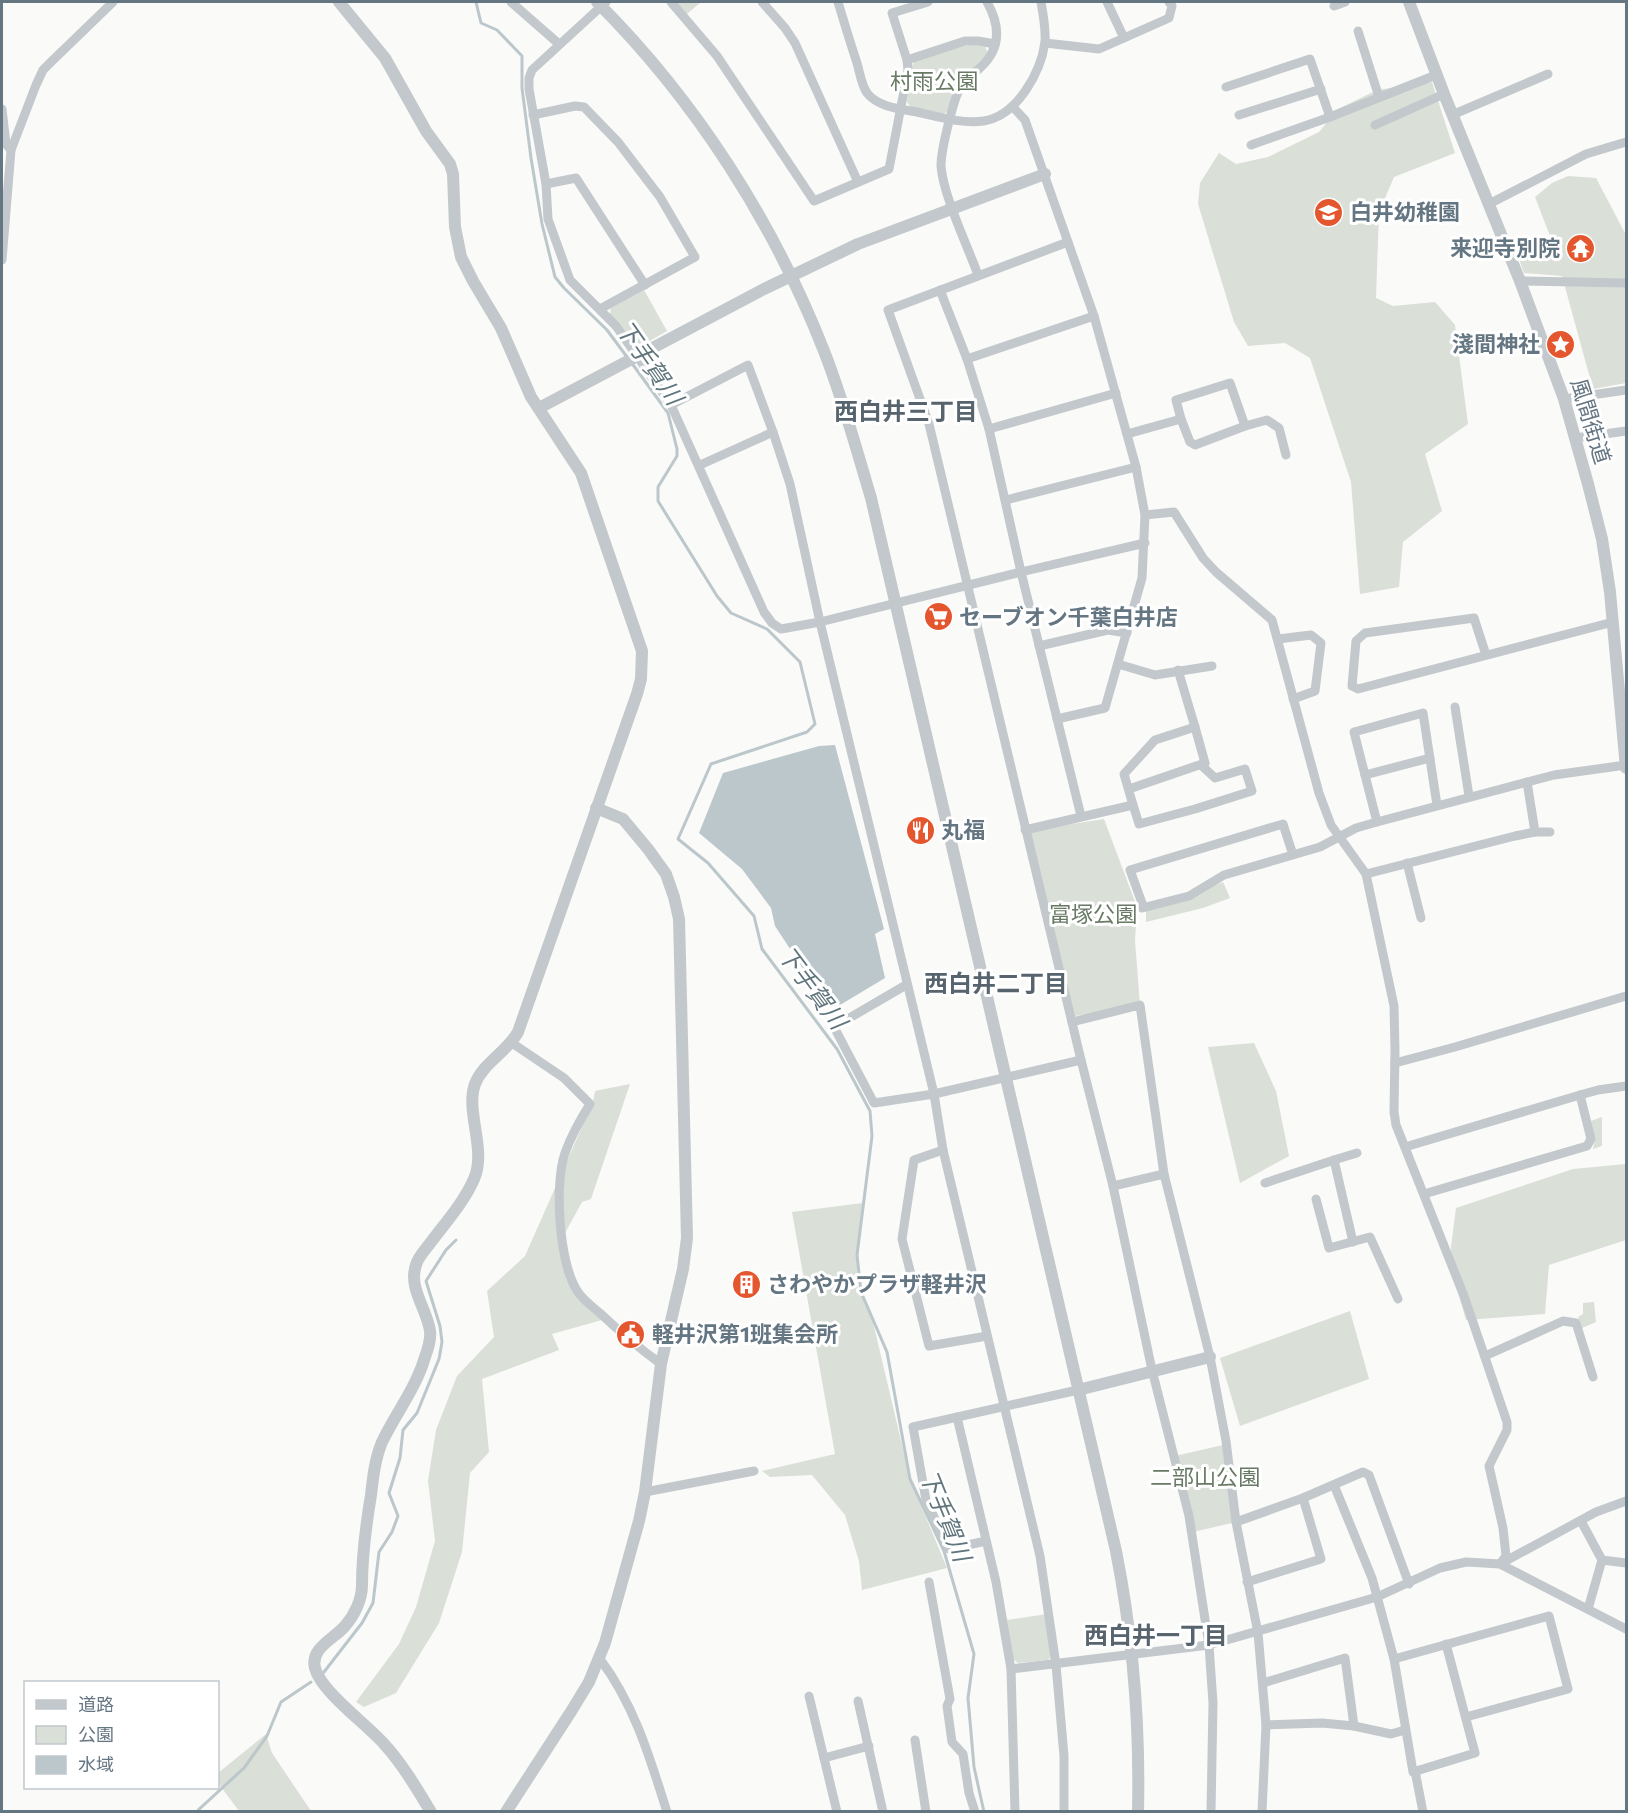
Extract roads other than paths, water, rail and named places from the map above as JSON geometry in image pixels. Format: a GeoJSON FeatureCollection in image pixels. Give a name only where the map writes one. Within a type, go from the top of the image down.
{"type":"FeatureCollection","features":[{"type":"Feature","properties":{"kind":"street"},"geometry":{"type":"LineString","coordinates":[[2,260],[10,150],[43,70],[113,2]]}},
{"type":"Feature","properties":{"kind":"street"},"geometry":{"type":"LineString","coordinates":[[339,2],[385,58],[426,131],[450,164],[453,174],[455,226],[461,257],[501,328],[524,384],[581,473],[642,651],[641,679],[637,694],[518,1032],[512,1043],[479,1077],[474,1086],[478,1156],[476,1175],[465,1196],[416,1264],[415,1286],[428,1324],[429,1343],[416,1382],[390,1428],[376,1459],[362,1565],[362,1591],[353,1614],[344,1628],[323,1645],[315,1656],[315,1670],[324,1683],[341,1704],[389,1749],[431,1812]]}},
{"type":"Feature","properties":{"kind":"street"},"geometry":{"type":"LineString","coordinates":[[511,2],[559,44]]}},
{"type":"Feature","properties":{"kind":"street"},"geometry":{"type":"LineString","coordinates":[[671,2],[717,56],[814,201],[889,169],[908,79],[907,60],[891,13],[928,2]]}},
{"type":"Feature","properties":{"kind":"street"},"geometry":{"type":"LineString","coordinates":[[762,2],[795,43],[858,182]]}},
{"type":"Feature","properties":{"kind":"street"},"geometry":{"type":"LineString","coordinates":[[838,2],[863,85],[875,101],[951,119],[987,120],[1013,107],[1038,66],[1045,43],[1041,2]]}},
{"type":"Feature","properties":{"kind":"street"},"geometry":{"type":"LineString","coordinates":[[978,275],[945,186],[941,166],[957,92],[964,80],[989,58],[995,44],[998,29],[987,2]]}},
{"type":"Feature","properties":{"kind":"street"},"geometry":{"type":"LineString","coordinates":[[1107,2],[1124,38]]}},
{"type":"Feature","properties":{"kind":"street"},"geometry":{"type":"LineString","coordinates":[[1045,43],[1099,49],[1169,18],[1172,6],[1169,2]]}},
{"type":"Feature","properties":{"kind":"street"},"geometry":{"type":"LineString","coordinates":[[1334,6],[1345,2]]}},
{"type":"Feature","properties":{"kind":"street","name":"風間街道"},"geometry":{"type":"LineString","coordinates":[[1409,2],[1443,94],[1520,281],[1564,399],[1602,539],[1613,622],[1626,767]]}},
{"type":"Feature","properties":{"kind":"street"},"geometry":{"type":"LineString","coordinates":[[1138,1812],[1138,1718],[1126,1603],[1116,1551],[1007,1078],[895,604],[871,498],[841,396],[791,276],[735,176],[658,70],[601,3],[532,70],[529,78],[533,115],[546,184],[549,219],[570,280],[616,326],[633,359],[671,405],[700,465],[764,612],[772,624],[781,629],[820,622],[895,604],[968,586],[1021,572],[1145,543]]}},
{"type":"Feature","properties":{"kind":"street"},"geometry":{"type":"LineString","coordinates":[[1358,31],[1379,97]]}},
{"type":"Feature","properties":{"kind":"street"},"geometry":{"type":"LineString","coordinates":[[907,60],[965,41],[995,44]]}},
{"type":"Feature","properties":{"kind":"street"},"geometry":{"type":"LineString","coordinates":[[1226,87],[1310,59],[1330,117]]}},
{"type":"Feature","properties":{"kind":"street"},"geometry":{"type":"LineString","coordinates":[[1452,115],[1548,74]]}},
{"type":"Feature","properties":{"kind":"street"},"geometry":{"type":"LineString","coordinates":[[1251,145],[1436,75]]}},
{"type":"Feature","properties":{"kind":"street"},"geometry":{"type":"LineString","coordinates":[[1239,116],[1321,89]]}},
{"type":"Feature","properties":{"kind":"street"},"geometry":{"type":"LineString","coordinates":[[1375,125],[1443,94]]}},
{"type":"Feature","properties":{"kind":"street"},"geometry":{"type":"LineString","coordinates":[[533,115],[575,106],[584,107],[618,142],[660,197],[695,258],[600,309]]}},
{"type":"Feature","properties":{"kind":"street"},"geometry":{"type":"LineString","coordinates":[[1013,107],[1025,120],[1094,316],[1136,467],[1145,515],[1142,578],[1105,708],[1057,719]]}},
{"type":"Feature","properties":{"kind":"street"},"geometry":{"type":"LineString","coordinates":[[2,109],[6,144],[10,150]]}},
{"type":"Feature","properties":{"kind":"street"},"geometry":{"type":"LineString","coordinates":[[1488,204],[1586,154],[1626,142]]}},
{"type":"Feature","properties":{"kind":"street"},"geometry":{"type":"LineString","coordinates":[[539,408],[791,276],[858,244],[1045,174]]}},
{"type":"Feature","properties":{"kind":"street"},"geometry":{"type":"LineString","coordinates":[[546,184],[576,178],[645,285]]}},
{"type":"Feature","properties":{"kind":"street"},"geometry":{"type":"LineString","coordinates":[[1068,242],[888,310],[929,424],[1025,830],[1113,1186],[1152,1370],[1189,1516],[1209,1645],[1213,1703],[1210,1812]]}},
{"type":"Feature","properties":{"kind":"street"},"geometry":{"type":"LineString","coordinates":[[1520,281],[1626,283]]}},
{"type":"Feature","properties":{"kind":"street"},"geometry":{"type":"LineString","coordinates":[[939,290],[967,359],[988,429],[1081,816]]}},
{"type":"Feature","properties":{"kind":"street"},"geometry":{"type":"LineString","coordinates":[[967,359],[1094,316]]}},
{"type":"Feature","properties":{"kind":"street"},"geometry":{"type":"LineString","coordinates":[[671,405],[748,365],[790,484],[820,622],[934,1094],[944,1150],[1040,1556],[1056,1665],[1064,1756],[1064,1812]]}},
{"type":"Feature","properties":{"kind":"street"},"geometry":{"type":"LineString","coordinates":[[1245,426],[1230,383],[1176,400],[1190,442],[1195,445],[1267,420],[1279,428],[1286,455]]}},
{"type":"Feature","properties":{"kind":"street"},"geometry":{"type":"LineString","coordinates":[[1564,399],[1626,390]]}},
{"type":"Feature","properties":{"kind":"street"},"geometry":{"type":"LineString","coordinates":[[988,429],[1116,393]]}},
{"type":"Feature","properties":{"kind":"street"},"geometry":{"type":"LineString","coordinates":[[1127,434],[1181,419]]}},
{"type":"Feature","properties":{"kind":"street"},"geometry":{"type":"LineString","coordinates":[[1575,438],[1626,431]]}},
{"type":"Feature","properties":{"kind":"street"},"geometry":{"type":"LineString","coordinates":[[700,465],[773,432]]}},
{"type":"Feature","properties":{"kind":"street"},"geometry":{"type":"LineString","coordinates":[[1005,500],[1136,467]]}},
{"type":"Feature","properties":{"kind":"street"},"geometry":{"type":"LineString","coordinates":[[1145,515],[1174,512],[1203,558],[1272,620],[1319,793],[1331,825],[1366,874],[1392,990],[1395,1063],[1394,1112],[1405,1148],[1464,1296],[1507,1422],[1507,1430],[1490,1466],[1503,1528],[1506,1556],[1500,1564]]}},
{"type":"Feature","properties":{"kind":"street"},"geometry":{"type":"LineString","coordinates":[[1486,655],[1474,618],[1365,633],[1356,641],[1352,686],[1358,689],[1613,622]]}},
{"type":"Feature","properties":{"kind":"street"},"geometry":{"type":"LineString","coordinates":[[1039,646],[1108,630],[1127,633]]}},
{"type":"Feature","properties":{"kind":"street"},"geometry":{"type":"LineString","coordinates":[[1278,639],[1311,635],[1321,643],[1315,691],[1293,699]]}},
{"type":"Feature","properties":{"kind":"street"},"geometry":{"type":"LineString","coordinates":[[1118,664],[1155,675],[1212,666]]}},
{"type":"Feature","properties":{"kind":"street"},"geometry":{"type":"LineString","coordinates":[[1129,789],[1205,763],[1178,670]]}},
{"type":"Feature","properties":{"kind":"street"},"geometry":{"type":"LineString","coordinates":[[1455,707],[1469,796]]}},
{"type":"Feature","properties":{"kind":"street"},"geometry":{"type":"LineString","coordinates":[[1377,822],[1354,732],[1423,713],[1437,805]]}},
{"type":"Feature","properties":{"kind":"street"},"geometry":{"type":"LineString","coordinates":[[1195,727],[1155,740],[1124,774],[1139,824],[1252,791],[1245,769],[1215,778],[1201,765]]}},
{"type":"Feature","properties":{"kind":"street"},"geometry":{"type":"LineString","coordinates":[[1365,775],[1430,758]]}},
{"type":"Feature","properties":{"kind":"street"},"geometry":{"type":"LineString","coordinates":[[1293,855],[1283,824],[1130,870],[1142,908],[1189,896],[1224,875],[1293,855],[1320,847],[1356,828],[1554,775],[1626,767]]}},
{"type":"Feature","properties":{"kind":"street"},"geometry":{"type":"LineString","coordinates":[[1527,782],[1535,832]]}},
{"type":"Feature","properties":{"kind":"street"},"geometry":{"type":"LineString","coordinates":[[1025,830],[1133,805]]}},
{"type":"Feature","properties":{"kind":"street"},"geometry":{"type":"LineString","coordinates":[[506,1812],[573,1710],[600,1659],[634,1545],[645,1492],[661,1364],[683,1269],[687,1238],[679,919],[666,874],[648,849],[623,819],[596,808]]}},
{"type":"Feature","properties":{"kind":"street"},"geometry":{"type":"LineString","coordinates":[[1366,874],[1476,845],[1535,832],[1550,832]]}},
{"type":"Feature","properties":{"kind":"street"},"geometry":{"type":"LineString","coordinates":[[1407,864],[1421,918]]}},
{"type":"Feature","properties":{"kind":"street"},"geometry":{"type":"LineString","coordinates":[[906,985],[834,1027],[874,1102],[934,1094],[1081,1060]]}},
{"type":"Feature","properties":{"kind":"street"},"geometry":{"type":"LineString","coordinates":[[1395,1063],[1626,996]]}},
{"type":"Feature","properties":{"kind":"street"},"geometry":{"type":"LineString","coordinates":[[1072,1022],[1140,1005],[1164,1174],[1210,1357],[1226,1441],[1236,1522],[1258,1633],[1266,1725],[1262,1812]]}},
{"type":"Feature","properties":{"kind":"street"},"geometry":{"type":"LineString","coordinates":[[512,1043],[564,1078],[590,1104],[575,1128],[564,1154],[560,1171],[560,1229],[571,1278],[577,1291],[631,1342],[661,1364]]}},
{"type":"Feature","properties":{"kind":"street"},"geometry":{"type":"LineString","coordinates":[[1405,1148],[1580,1095],[1626,1086]]}},
{"type":"Feature","properties":{"kind":"street"},"geometry":{"type":"LineString","coordinates":[[1424,1194],[1587,1146],[1592,1139],[1580,1095]]}},
{"type":"Feature","properties":{"kind":"street"},"geometry":{"type":"LineString","coordinates":[[944,1150],[914,1160],[902,1239],[929,1346],[987,1336]]}},
{"type":"Feature","properties":{"kind":"street"},"geometry":{"type":"LineString","coordinates":[[1265,1183],[1357,1153]]}},
{"type":"Feature","properties":{"kind":"street"},"geometry":{"type":"LineString","coordinates":[[1334,1160],[1353,1242]]}},
{"type":"Feature","properties":{"kind":"street"},"geometry":{"type":"LineString","coordinates":[[1113,1186],[1164,1174]]}},
{"type":"Feature","properties":{"kind":"street"},"geometry":{"type":"LineString","coordinates":[[1316,1199],[1329,1248],[1370,1237],[1398,1299]]}},
{"type":"Feature","properties":{"kind":"street"},"geometry":{"type":"LineString","coordinates":[[1485,1356],[1563,1321],[1576,1323],[1593,1377]]}},
{"type":"Feature","properties":{"kind":"street"},"geometry":{"type":"LineString","coordinates":[[986,1541],[949,1549],[926,1500],[913,1427],[1078,1390],[1210,1357]]}},
{"type":"Feature","properties":{"kind":"street"},"geometry":{"type":"LineString","coordinates":[[957,1417],[996,1582],[1011,1669],[1015,1812]]}},
{"type":"Feature","properties":{"kind":"street"},"geometry":{"type":"LineString","coordinates":[[645,1492],[754,1471]]}},
{"type":"Feature","properties":{"kind":"street"},"geometry":{"type":"LineString","coordinates":[[1236,1522],[1303,1498],[1363,1472],[1369,1474],[1409,1584]]}},
{"type":"Feature","properties":{"kind":"street"},"geometry":{"type":"LineString","coordinates":[[1334,1485],[1372,1578],[1394,1659],[1405,1730],[1423,1812]]}},
{"type":"Feature","properties":{"kind":"street"},"geometry":{"type":"LineString","coordinates":[[1247,1582],[1321,1559],[1303,1498]]}},
{"type":"Feature","properties":{"kind":"street"},"geometry":{"type":"LineString","coordinates":[[1500,1564],[1596,1512],[1626,1501]]}},
{"type":"Feature","properties":{"kind":"street"},"geometry":{"type":"LineString","coordinates":[[1581,1521],[1602,1560],[1588,1609]]}},
{"type":"Feature","properties":{"kind":"street"},"geometry":{"type":"LineString","coordinates":[[1602,1560],[1626,1563]]}},
{"type":"Feature","properties":{"kind":"street"},"geometry":{"type":"LineString","coordinates":[[1011,1669],[1209,1645],[1377,1598],[1446,1566],[1477,1562],[1500,1564],[1626,1629]]}},
{"type":"Feature","properties":{"kind":"street"},"geometry":{"type":"LineString","coordinates":[[929,1582],[950,1699],[947,1706],[952,1742],[963,1754],[969,1793],[975,1812]]}},
{"type":"Feature","properties":{"kind":"street"},"geometry":{"type":"LineString","coordinates":[[1394,1659],[1548,1616],[1568,1689],[1466,1717]]}},
{"type":"Feature","properties":{"kind":"street"},"geometry":{"type":"LineString","coordinates":[[1415,1771],[1475,1752],[1446,1644]]}},
{"type":"Feature","properties":{"kind":"street"},"geometry":{"type":"LineString","coordinates":[[1263,1683],[1345,1658],[1354,1726]]}},
{"type":"Feature","properties":{"kind":"street"},"geometry":{"type":"LineString","coordinates":[[600,1659],[630,1708],[645,1742],[668,1812]]}},
{"type":"Feature","properties":{"kind":"street"},"geometry":{"type":"LineString","coordinates":[[809,1696],[837,1812]]}},
{"type":"Feature","properties":{"kind":"street"},"geometry":{"type":"LineString","coordinates":[[858,1701],[883,1812]]}},
{"type":"Feature","properties":{"kind":"street"},"geometry":{"type":"LineString","coordinates":[[1266,1725],[1322,1723],[1354,1726],[1391,1734],[1405,1730]]}},
{"type":"Feature","properties":{"kind":"street"},"geometry":{"type":"LineString","coordinates":[[915,1740],[926,1812]]}},
{"type":"Feature","properties":{"kind":"street"},"geometry":{"type":"LineString","coordinates":[[824,1758],[869,1746]]}},
{"type":"Feature","properties":{"kind":"water"},"geometry":{"type":"Polygon","coordinates":[[[835,745],[884,929],[875,934],[885,978],[835,1008],[802,967],[775,926],[771,908],[742,869],[699,833],[723,773],[819,746],[835,745]]]}},
{"type":"Feature","properties":{"kind":"waterway","name":"下手賀川"},"geometry":{"type":"LineString","coordinates":[[476,2],[481,23],[497,30],[522,56],[522,88],[531,158],[542,224],[555,277],[607,330],[627,357]]}},
{"type":"Feature","properties":{"kind":"waterway","name":"下手賀川"},"geometry":{"type":"LineString","coordinates":[[631,362],[668,413],[677,449],[677,456],[658,487],[658,501],[717,596],[731,613],[767,629],[800,662],[815,724],[807,732],[711,764],[678,839],[708,863],[754,916],[762,949],[837,1049],[870,1111],[872,1136],[857,1255],[861,1292],[887,1352],[910,1479],[944,1551],[974,1654],[968,1698],[974,1767],[984,1812]]}},
{"type":"Feature","properties":{"kind":"waterway"},"geometry":{"type":"LineString","coordinates":[[324,1672],[362,1623],[373,1603],[379,1552],[392,1532],[398,1516],[389,1493],[400,1458],[403,1430],[417,1413],[439,1359],[442,1342],[440,1326],[426,1281],[446,1250],[456,1240]]}},
{"type":"Feature","properties":{"kind":"waterway"},"geometry":{"type":"LineString","coordinates":[[196,1812],[244,1768],[267,1736],[281,1702],[311,1682]]}},
{"type":"Feature","properties":{"kind":"place","name":"白井幼稚園"},"geometry":{"type":"Point","coordinates":[1329,212]}},
{"type":"Feature","properties":{"kind":"place","name":"来迎寺別院"},"geometry":{"type":"Point","coordinates":[1581,248]}},
{"type":"Feature","properties":{"kind":"place","name":"淺間神社"},"geometry":{"type":"Point","coordinates":[1561,344]}},
{"type":"Feature","properties":{"kind":"place","name":"セーブオン千葉白井店"},"geometry":{"type":"Point","coordinates":[938,617]}},
{"type":"Feature","properties":{"kind":"place","name":"丸福"},"geometry":{"type":"Point","coordinates":[920,830]}},
{"type":"Feature","properties":{"kind":"place","name":"さわやかプラザ軽井沢"},"geometry":{"type":"Point","coordinates":[746,1284]}},
{"type":"Feature","properties":{"kind":"place","name":"軽井沢第1班集会所"},"geometry":{"type":"Point","coordinates":[631,1334]}},
{"type":"Feature","properties":{"kind":"district","name":"西白井三丁目"},"geometry":{"type":"Point","coordinates":[906,412]}},
{"type":"Feature","properties":{"kind":"district","name":"西白井二丁目"},"geometry":{"type":"Point","coordinates":[996,984]}},
{"type":"Feature","properties":{"kind":"district","name":"西白井一丁目"},"geometry":{"type":"Point","coordinates":[1156,1636]}},
{"type":"Feature","properties":{"kind":"park label","name":"村雨公園"},"geometry":{"type":"Point","coordinates":[934,81]}},
{"type":"Feature","properties":{"kind":"park label","name":"富塚公園"},"geometry":{"type":"Point","coordinates":[1093,914]}},
{"type":"Feature","properties":{"kind":"park label","name":"二部山公園"},"geometry":{"type":"Point","coordinates":[1205,1477]}}]}
